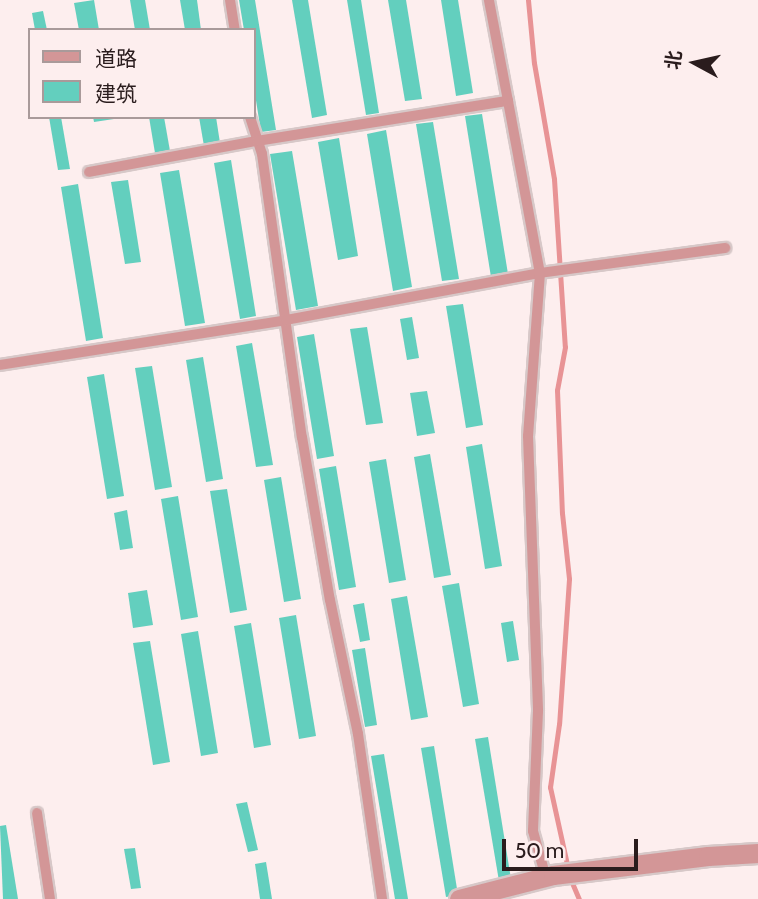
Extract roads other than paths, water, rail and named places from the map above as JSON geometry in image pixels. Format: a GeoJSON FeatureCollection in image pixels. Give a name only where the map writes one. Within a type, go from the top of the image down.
{"type":"FeatureCollection","features":[{"type":"Feature","properties":{"kind":"street"},"geometry":{"type":"LineString","coordinates":[[459,899],[549,877],[708,856],[758,853]]}},
{"type":"Feature","properties":{"kind":"lane"},"geometry":{"type":"LineString","coordinates":[[230,0],[235,28]]}},
{"type":"Feature","properties":{"kind":"lane"},"geometry":{"type":"LineString","coordinates":[[489,0],[543,274],[528,436],[536,575],[538,711],[533,831],[549,877]]}},
{"type":"Feature","properties":{"kind":"lane"},"geometry":{"type":"LineString","coordinates":[[89,172],[257,141],[508,101]]}},
{"type":"Feature","properties":{"kind":"lane"},"geometry":{"type":"LineString","coordinates":[[251,119],[262,154],[330,600],[358,734],[382,899]]}},
{"type":"Feature","properties":{"kind":"lane"},"geometry":{"type":"LineString","coordinates":[[0,365],[286,320],[543,274],[725,248]]}},
{"type":"Feature","properties":{"kind":"lane"},"geometry":{"type":"LineString","coordinates":[[37,813],[50,899]]}},
{"type":"Feature","properties":{"kind":"waterway"},"geometry":{"type":"LineString","coordinates":[[528,0],[534,63],[554,179],[565,347],[557,390],[562,513],[569,579],[559,724],[550,787],[568,869]]}},
{"type":"Feature","properties":{"kind":"waterway"},"geometry":{"type":"LineString","coordinates":[[570,878],[579,899]]}}]}
